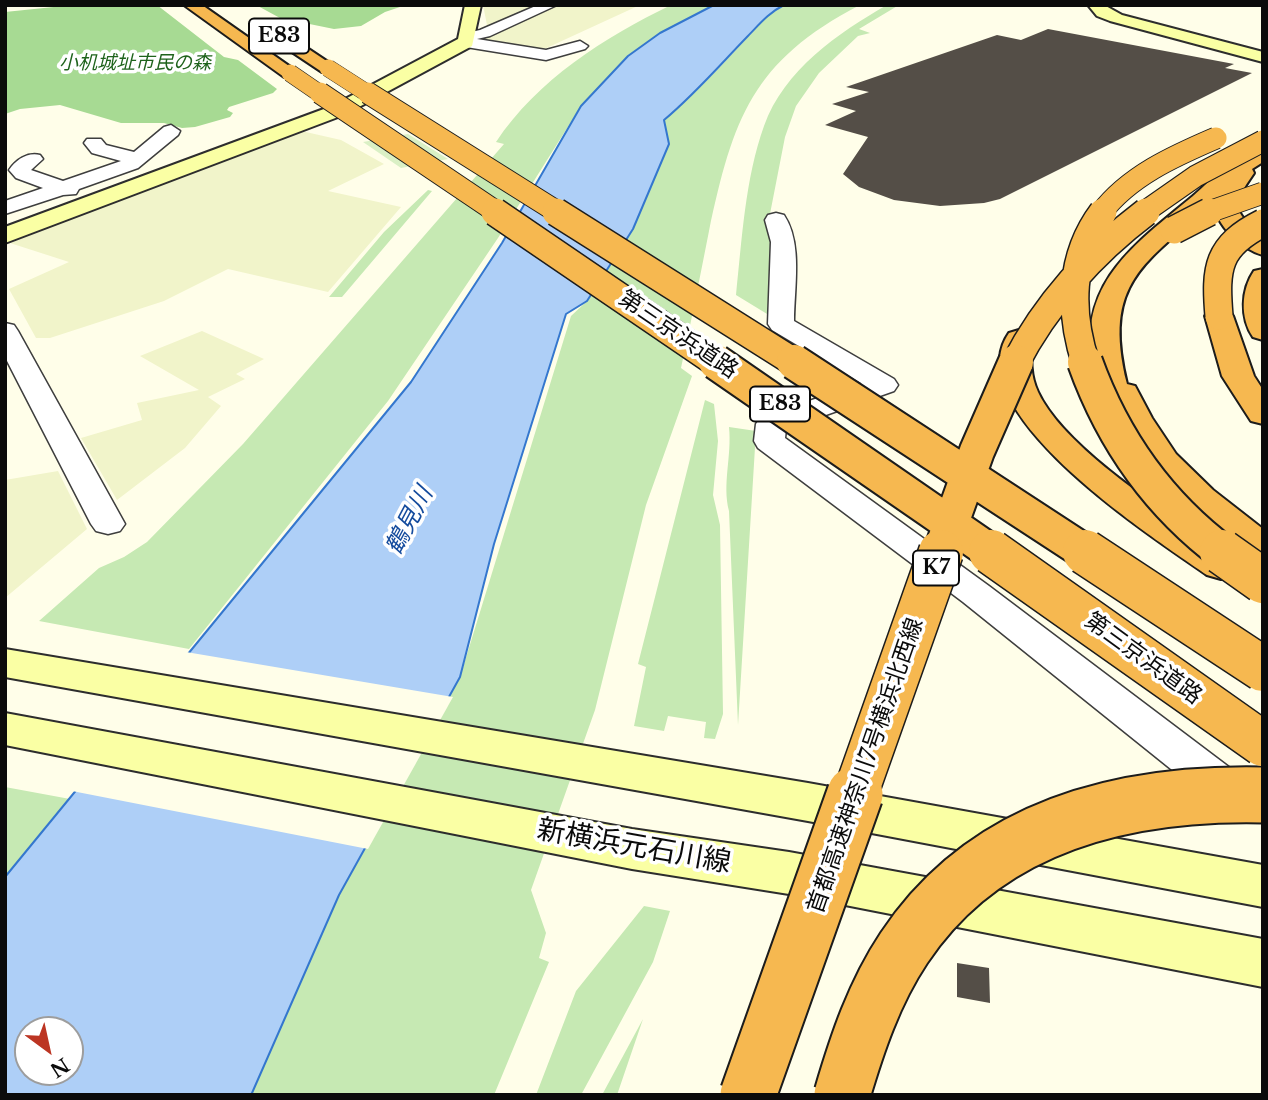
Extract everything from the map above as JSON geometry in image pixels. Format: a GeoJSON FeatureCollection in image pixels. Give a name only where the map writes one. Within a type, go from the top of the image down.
{"type":"FeatureCollection","features":[{"type":"Feature","properties":{"kind":"highway","name":"第三京浜道路"},"geometry":{"type":"LineString","coordinates":[[191,5],[709,355],[984,545],[1263,744]]}},
{"type":"Feature","properties":{"kind":"highway","name":"第三京浜道路"},"geometry":{"type":"LineString","coordinates":[[252,19],[765,343],[1263,669]]}},
{"type":"Feature","properties":{"kind":"highway"},"geometry":{"type":"LineString","coordinates":[[1262,151],[1195,147],[1163,164],[1116,198],[1099,217],[1076,271],[1074,309],[1077,336],[1088,368],[1116,433],[1135,462],[1160,495],[1195,530],[1263,582]]}},
{"type":"Feature","properties":{"kind":"highway"},"geometry":{"type":"LineString","coordinates":[[1262,151],[1218,206],[1174,230],[1154,246],[1125,285],[1115,310],[1112,338],[1117,376],[1133,417],[1154,453],[1220,516],[1263,547]]}},
{"type":"Feature","properties":{"kind":"highway"},"geometry":{"type":"LineString","coordinates":[[1262,151],[1231,184],[1225,202],[1226,212],[1234,223],[1263,247]]}},
{"type":"Feature","properties":{"kind":"highway"},"geometry":{"type":"LineString","coordinates":[[1262,151],[1159,235],[1122,273],[1108,298],[1102,328],[1106,366],[1114,396],[1128,431],[1147,463],[1171,494],[1203,525],[1263,572]]}},
{"type":"Feature","properties":{"kind":"highway"},"geometry":{"type":"LineString","coordinates":[[1262,151],[1198,166],[1139,204],[1109,229],[1039,302],[1026,321],[1015,352],[1016,373],[1023,395],[1060,442],[1137,507],[1263,597]]}},
{"type":"Feature","properties":{"kind":"highway","name":"首都高速神奈川7号横浜北西線"},"geometry":{"type":"LineString","coordinates":[[748,1095],[977,451],[1010,374],[1034,331],[1070,283],[1122,231],[1176,188],[1262,151]]}},
{"type":"Feature","properties":{"kind":"highway","name":"首都高速神奈川7号横浜北西線"},"geometry":{"type":"LineString","coordinates":[[774,1095],[990,457],[1014,395],[1046,334],[1081,286],[1108,258],[1140,230],[1180,202],[1262,151]]}},
{"type":"Feature","properties":{"kind":"highway"},"geometry":{"type":"LineString","coordinates":[[1263,223],[1235,240],[1223,252],[1217,267],[1216,285],[1219,316],[1238,376],[1263,414]]}},
{"type":"Feature","properties":{"kind":"highway"},"geometry":{"type":"LineString","coordinates":[[1262,327],[1258,286],[1263,277]]}},
{"type":"Feature","properties":{"kind":"highway"},"geometry":{"type":"LineString","coordinates":[[1219,316],[1236,353],[1263,385]]}},
{"type":"Feature","properties":{"kind":"highway"},"geometry":{"type":"LineString","coordinates":[[842,1095],[878,994],[915,931],[959,884],[1007,848],[1063,821],[1120,806],[1178,796],[1263,796]]}},
{"type":"Feature","properties":{"kind":"highway"},"geometry":{"type":"LineString","coordinates":[[864,1095],[873,1063],[897,1003],[934,939],[973,897],[1022,859],[1074,834],[1128,820],[1186,810],[1263,809]]}},
{"type":"Feature","properties":{"kind":"street"},"geometry":{"type":"LineString","coordinates":[[467,40],[473,5]]}},
{"type":"Feature","properties":{"kind":"street"},"geometry":{"type":"LineString","coordinates":[[5,236],[339,110],[467,40],[550,5]]}},
{"type":"Feature","properties":{"kind":"street"},"geometry":{"type":"LineString","coordinates":[[1095,5],[1103,13],[1123,20],[1263,57]]}},
{"type":"Feature","properties":{"kind":"street"},"geometry":{"type":"LineString","coordinates":[[467,40],[546,55],[580,46]]}},
{"type":"Feature","properties":{"kind":"street"},"geometry":{"type":"LineString","coordinates":[[5,208],[131,164],[171,131]]}},
{"type":"Feature","properties":{"kind":"street"},"geometry":{"type":"LineString","coordinates":[[94,143],[107,152],[138,159]]}},
{"type":"Feature","properties":{"kind":"street"},"geometry":{"type":"LineString","coordinates":[[33,159],[19,170],[23,174],[102,200]]}},
{"type":"Feature","properties":{"kind":"street"},"geometry":{"type":"LineString","coordinates":[[776,220],[783,242],[781,324],[884,386],[771,424],[769,441],[976,594],[1263,818]]}},
{"type":"Feature","properties":{"kind":"street"},"geometry":{"type":"LineString","coordinates":[[5,331],[108,524]]}},
{"type":"Feature","properties":{"kind":"street"},"geometry":{"type":"LineString","coordinates":[[5,663],[808,802],[1263,886]]}},
{"type":"Feature","properties":{"kind":"street","name":"新横浜元石川線"},"geometry":{"type":"LineString","coordinates":[[5,729],[632,849],[789,873],[1260,967]]}},
{"type":"Feature","properties":{"kind":"green space","name":"小机城址市民の森"},"geometry":{"type":"Polygon","coordinates":[[[73,5],[157,5],[224,57],[238,60],[277,89],[273,93],[229,107],[227,110],[233,113],[230,117],[195,127],[182,128],[164,123],[121,123],[60,105],[20,109],[5,114],[5,12],[73,5]]]}},
{"type":"Feature","properties":{"kind":"green space"},"geometry":{"type":"Polygon","coordinates":[[[256,5],[406,5],[385,12],[361,26],[334,29],[280,18],[256,5]]]}},
{"type":"Feature","properties":{"kind":"green space"},"geometry":{"type":"Polygon","coordinates":[[[483,5],[640,5],[540,51],[479,41],[489,35],[483,5]]]}},
{"type":"Feature","properties":{"kind":"green space"},"geometry":{"type":"Polygon","coordinates":[[[671,5],[714,5],[660,33],[581,106],[498,238],[388,401],[189,649],[39,621],[99,568],[124,557],[147,542],[243,444],[504,144],[496,142],[531,99],[597,46],[671,5]]]}},
{"type":"Feature","properties":{"kind":"green space"},"geometry":{"type":"Polygon","coordinates":[[[784,5],[860,5],[823,26],[794,48],[771,72],[753,97],[728,156],[709,231],[681,368],[692,376],[646,505],[595,710],[531,890],[546,933],[539,958],[549,962],[494,1095],[250,1095],[339,895],[460,677],[571,316],[587,301],[633,229],[669,144],[664,120],[706,81],[772,11],[784,5]]]}},
{"type":"Feature","properties":{"kind":"green space"},"geometry":{"type":"Polygon","coordinates":[[[887,5],[899,5],[859,29],[870,33],[858,36],[819,73],[796,106],[785,137],[769,219],[775,245],[772,317],[736,295],[748,188],[764,126],[773,106],[799,70],[832,41],[887,5]]]}},
{"type":"Feature","properties":{"kind":"green space"},"geometry":{"type":"Polygon","coordinates":[[[297,130],[341,140],[384,164],[328,191],[401,207],[328,292],[228,269],[164,301],[50,338],[36,338],[9,289],[69,262],[10,243],[297,130]]]}},
{"type":"Feature","properties":{"kind":"green space"},"geometry":{"type":"Polygon","coordinates":[[[408,134],[448,159],[401,168],[363,142],[408,134]]]}},
{"type":"Feature","properties":{"kind":"green space"},"geometry":{"type":"Polygon","coordinates":[[[428,190],[432,191],[342,297],[329,297],[384,232],[428,190]]]}},
{"type":"Feature","properties":{"kind":"green space"},"geometry":{"type":"Polygon","coordinates":[[[202,331],[264,359],[236,374],[245,379],[208,397],[221,406],[185,448],[117,500],[81,438],[142,420],[137,403],[199,390],[140,356],[202,331]]]}},
{"type":"Feature","properties":{"kind":"green space"},"geometry":{"type":"Polygon","coordinates":[[[705,400],[714,404],[718,441],[713,495],[720,525],[723,714],[715,739],[704,738],[706,722],[668,716],[664,731],[634,726],[646,667],[638,664],[705,400]]]}},
{"type":"Feature","properties":{"kind":"green space"},"geometry":{"type":"Polygon","coordinates":[[[729,427],[756,431],[738,725],[726,491],[729,427]]]}},
{"type":"Feature","properties":{"kind":"green space"},"geometry":{"type":"Polygon","coordinates":[[[58,471],[87,529],[5,598],[5,480],[58,471]]]}},
{"type":"Feature","properties":{"kind":"green space"},"geometry":{"type":"Polygon","coordinates":[[[5,787],[70,799],[5,877],[5,787]]]}},
{"type":"Feature","properties":{"kind":"green space"},"geometry":{"type":"Polygon","coordinates":[[[644,906],[670,911],[653,962],[581,1095],[536,1095],[576,991],[644,906]]]}},
{"type":"Feature","properties":{"kind":"green space"},"geometry":{"type":"Polygon","coordinates":[[[643,1019],[617,1095],[602,1095],[643,1019]]]}},
{"type":"Feature","properties":{"kind":"water","name":"鶴見川"},"geometry":{"type":"Polygon","coordinates":[[[714,5],[784,5],[764,20],[664,120],[669,144],[633,229],[587,301],[566,314],[494,544],[460,677],[339,895],[252,1093],[5,1095],[5,877],[411,382],[502,243],[581,106],[628,56],[660,33],[714,5]]]}},
{"type":"Feature","properties":{"kind":"pier"},"geometry":{"type":"Polygon","coordinates":[[[186,652],[453,697],[368,849],[72,791],[186,652]]]}},
{"type":"Feature","properties":{"kind":"building"},"geometry":{"type":"Polygon","coordinates":[[[1048,29],[1234,64],[1225,68],[1252,73],[1000,199],[984,203],[940,206],[894,200],[859,187],[843,174],[868,137],[825,125],[856,111],[832,104],[869,92],[846,87],[997,35],[1021,40],[1048,29]]]}},
{"type":"Feature","properties":{"kind":"building"},"geometry":{"type":"Polygon","coordinates":[[[957,963],[989,968],[990,1003],[957,997],[957,963]]]}}]}
